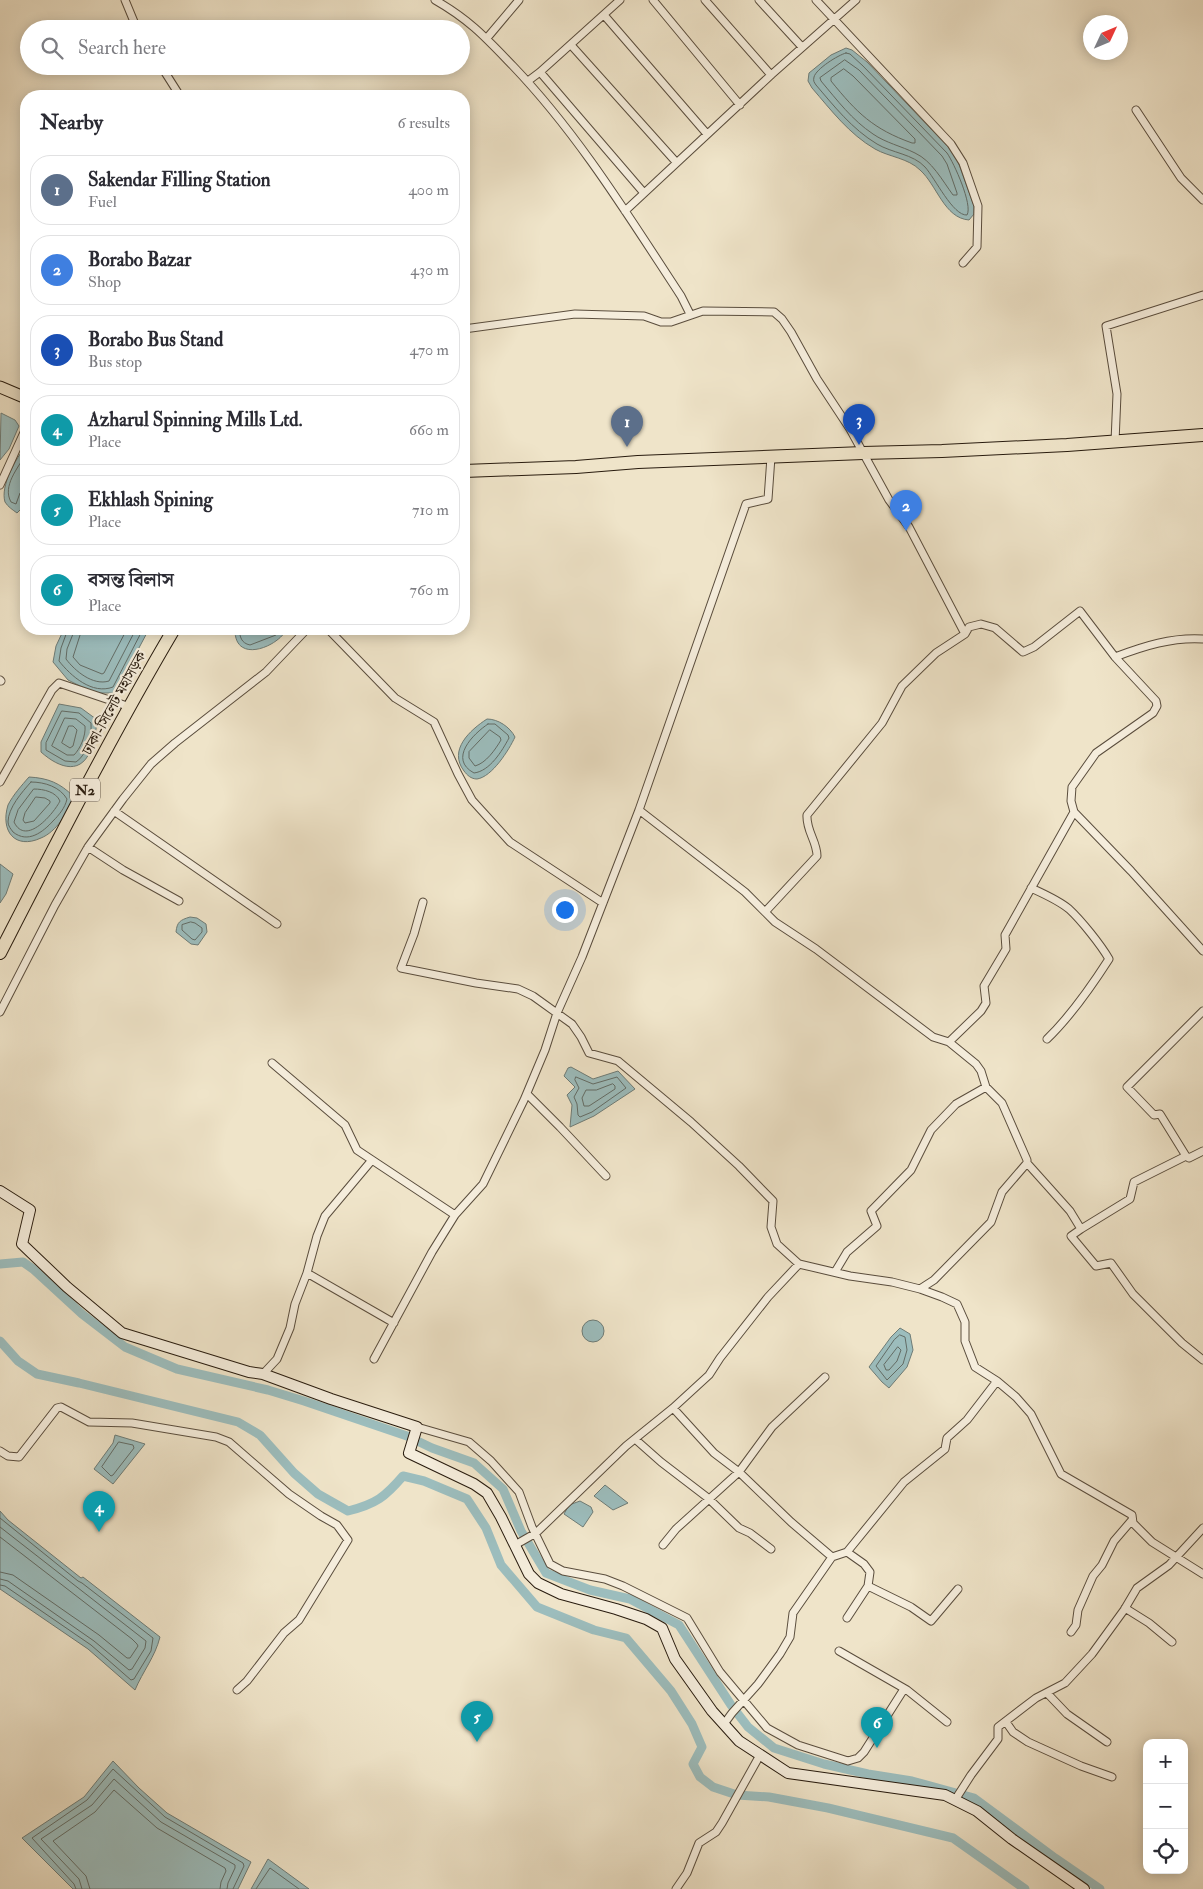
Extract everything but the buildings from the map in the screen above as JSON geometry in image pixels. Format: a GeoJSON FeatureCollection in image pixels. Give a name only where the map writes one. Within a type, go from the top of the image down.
{"type":"FeatureCollection","features":[{"type":"Feature","properties":{"kind":"highway"},"geometry":{"type":"LineString","coordinates":[[470,471],[863,453],[942,452],[1203,435]]}},
{"type":"Feature","properties":{"kind":"highway","name":"ঢাকা-সিলেট মহাসড়ক"},"geometry":{"type":"LineString","coordinates":[[0,953],[57,841],[171,635]]}},
{"type":"Feature","properties":{"kind":"main road"},"geometry":{"type":"LineString","coordinates":[[0,387],[20,395]]}},
{"type":"Feature","properties":{"kind":"street"},"geometry":{"type":"LineString","coordinates":[[126,0],[134,20]]}},
{"type":"Feature","properties":{"kind":"street"},"geometry":{"type":"LineString","coordinates":[[435,0],[454,10],[466,20]]}},
{"type":"Feature","properties":{"kind":"street"},"geometry":{"type":"LineString","coordinates":[[487,38],[520,0]]}},
{"type":"Feature","properties":{"kind":"street"},"geometry":{"type":"LineString","coordinates":[[528,81],[620,0]]}},
{"type":"Feature","properties":{"kind":"street"},"geometry":{"type":"LineString","coordinates":[[654,0],[740,105]]}},
{"type":"Feature","properties":{"kind":"street"},"geometry":{"type":"LineString","coordinates":[[705,0],[771,75]]}},
{"type":"Feature","properties":{"kind":"street"},"geometry":{"type":"LineString","coordinates":[[759,0],[802,47]]}},
{"type":"Feature","properties":{"kind":"street"},"geometry":{"type":"LineString","coordinates":[[816,0],[951,144],[963,163],[978,206],[977,247],[963,263]]}},
{"type":"Feature","properties":{"kind":"street"},"geometry":{"type":"LineString","coordinates":[[625,211],[771,75],[856,0]]}},
{"type":"Feature","properties":{"kind":"street"},"geometry":{"type":"LineString","coordinates":[[604,15],[707,134]]}},
{"type":"Feature","properties":{"kind":"street"},"geometry":{"type":"LineString","coordinates":[[470,24],[487,38],[528,81],[593,162],[681,296],[690,314]]}},
{"type":"Feature","properties":{"kind":"street"},"geometry":{"type":"LineString","coordinates":[[571,45],[676,162]]}},
{"type":"Feature","properties":{"kind":"street"},"geometry":{"type":"LineString","coordinates":[[540,72],[644,193]]}},
{"type":"Feature","properties":{"kind":"street"},"geometry":{"type":"LineString","coordinates":[[167,75],[176,90]]}},
{"type":"Feature","properties":{"kind":"street"},"geometry":{"type":"LineString","coordinates":[[1136,110],[1181,178],[1203,200]]}},
{"type":"Feature","properties":{"kind":"street"},"geometry":{"type":"LineString","coordinates":[[1115,442],[1118,394],[1106,326],[1203,295]]}},
{"type":"Feature","properties":{"kind":"street"},"geometry":{"type":"LineString","coordinates":[[470,328],[575,314],[644,316],[661,322],[671,322],[703,311],[774,312],[782,318],[889,500],[909,527],[965,634]]}},
{"type":"Feature","properties":{"kind":"street"},"geometry":{"type":"LineString","coordinates":[[0,485],[20,441]]}},
{"type":"Feature","properties":{"kind":"street"},"geometry":{"type":"LineString","coordinates":[[374,1359],[432,1252],[455,1215],[483,1184],[527,1094],[545,1050],[557,1012],[582,957],[639,810],[746,504],[768,499],[771,458]]}},
{"type":"Feature","properties":{"kind":"street"},"geometry":{"type":"LineString","coordinates":[[765,912],[817,856],[817,847],[806,825],[807,815],[882,723],[902,686],[936,653],[965,634],[969,627],[981,624],[995,628],[1023,652],[1034,647],[1080,611],[1115,658],[1156,701],[1157,706],[1153,713],[1096,753],[1072,788],[1071,801],[1074,812],[1203,951]]}},
{"type":"Feature","properties":{"kind":"street"},"geometry":{"type":"LineString","coordinates":[[0,1012],[54,905],[88,847],[151,764],[266,672],[302,635]]}},
{"type":"Feature","properties":{"kind":"street"},"geometry":{"type":"LineString","coordinates":[[334,635],[395,698],[434,722],[472,800],[510,842],[603,903]]}},
{"type":"Feature","properties":{"kind":"street"},"geometry":{"type":"LineString","coordinates":[[1115,658],[1148,645],[1184,638],[1203,639]]}},
{"type":"Feature","properties":{"kind":"street"},"geometry":{"type":"LineString","coordinates":[[0,782],[52,690],[59,683],[130,707]]}},
{"type":"Feature","properties":{"kind":"street"},"geometry":{"type":"LineString","coordinates":[[639,810],[745,892],[775,922],[824,955],[933,1037],[949,1042],[976,1064],[981,1070],[986,1087],[1002,1103],[1027,1163],[1070,1211],[1081,1228]]}},
{"type":"Feature","properties":{"kind":"street"},"geometry":{"type":"LineString","coordinates":[[114,811],[276,924]]}},
{"type":"Feature","properties":{"kind":"street"},"geometry":{"type":"LineString","coordinates":[[949,1042],[986,1003],[984,986],[1006,949],[1005,935],[1074,812]]}},
{"type":"Feature","properties":{"kind":"street"},"geometry":{"type":"LineString","coordinates":[[88,847],[123,870],[179,901]]}},
{"type":"Feature","properties":{"kind":"street"},"geometry":{"type":"LineString","coordinates":[[1031,888],[1052,898],[1070,910],[1104,950],[1109,959],[1078,1003],[1047,1039]]}},
{"type":"Feature","properties":{"kind":"street"},"geometry":{"type":"LineString","coordinates":[[423,902],[414,934],[401,968],[476,983],[518,989],[557,1012],[572,1024],[589,1053],[618,1061],[691,1122],[739,1166],[773,1201],[771,1227],[777,1244],[799,1264],[920,1289],[957,1304],[965,1322],[965,1341],[975,1367],[997,1381],[1016,1397],[1031,1414],[1061,1474],[1132,1515],[1133,1524],[1152,1542],[1203,1574]]}},
{"type":"Feature","properties":{"kind":"street"},"geometry":{"type":"LineString","coordinates":[[1186,1156],[1160,1114],[1154,1115],[1127,1087],[1203,1011]]}},
{"type":"Feature","properties":{"kind":"street"},"geometry":{"type":"LineString","coordinates":[[272,1063],[345,1125],[357,1150],[455,1215]]}},
{"type":"Feature","properties":{"kind":"street"},"geometry":{"type":"LineString","coordinates":[[835,1272],[847,1252],[877,1226],[871,1211],[912,1170],[931,1130],[956,1104],[986,1087]]}},
{"type":"Feature","properties":{"kind":"street"},"geometry":{"type":"LineString","coordinates":[[527,1094],[606,1176]]}},
{"type":"Feature","properties":{"kind":"street"},"geometry":{"type":"LineString","coordinates":[[1203,1151],[1189,1158],[1186,1156],[1134,1182],[1130,1199],[1071,1236],[1096,1266],[1111,1263],[1133,1294],[1182,1343],[1203,1360]]}},
{"type":"Feature","properties":{"kind":"street"},"geometry":{"type":"LineString","coordinates":[[263,1374],[277,1359],[290,1328],[295,1304],[325,1216],[372,1160]]}},
{"type":"Feature","properties":{"kind":"street"},"geometry":{"type":"LineString","coordinates":[[920,1289],[934,1280],[991,1222],[1002,1192],[1027,1163]]}},
{"type":"Feature","properties":{"kind":"street"},"geometry":{"type":"LineString","coordinates":[[0,1192],[30,1210],[22,1244],[67,1287],[122,1333],[248,1372],[263,1374],[331,1399],[469,1442],[491,1461],[519,1492],[535,1534],[550,1564],[562,1571],[614,1582],[687,1618],[720,1672],[751,1712],[767,1728],[798,1744],[848,1761],[858,1758],[864,1752],[904,1689]]}},
{"type":"Feature","properties":{"kind":"street"},"geometry":{"type":"LineString","coordinates":[[515,1545],[535,1534],[626,1446],[674,1408],[710,1375],[720,1358],[768,1297],[799,1264]]}},
{"type":"Feature","properties":{"kind":"street"},"geometry":{"type":"LineString","coordinates":[[307,1273],[394,1323]]}},
{"type":"Feature","properties":{"kind":"street"},"geometry":{"type":"LineString","coordinates":[[662,1545],[708,1498],[739,1472],[772,1427],[825,1377]]}},
{"type":"Feature","properties":{"kind":"street"},"geometry":{"type":"LineString","coordinates":[[724,1724],[780,1654],[790,1637],[793,1612],[832,1557],[847,1552],[904,1482],[945,1449],[947,1438],[967,1420],[997,1381]]}},
{"type":"Feature","properties":{"kind":"street"},"geometry":{"type":"LineString","coordinates":[[0,1451],[8,1456],[19,1457],[57,1408],[61,1407],[89,1422],[132,1423],[216,1437],[228,1442],[289,1494],[337,1525],[348,1540],[299,1620],[284,1633],[247,1681],[237,1690]]}},
{"type":"Feature","properties":{"kind":"street"},"geometry":{"type":"LineString","coordinates":[[674,1408],[714,1453],[739,1472],[791,1522],[832,1557]]}},
{"type":"Feature","properties":{"kind":"street"},"geometry":{"type":"LineString","coordinates":[[417,1427],[410,1453],[474,1484],[487,1493],[529,1574],[538,1583],[561,1594],[646,1619],[662,1628],[675,1659],[712,1711],[739,1741],[788,1773],[946,1796],[977,1811],[1012,1839],[1084,1889]]}},
{"type":"Feature","properties":{"kind":"street"},"geometry":{"type":"LineString","coordinates":[[636,1439],[661,1462],[708,1498],[739,1528],[750,1533],[771,1549]]}},
{"type":"Feature","properties":{"kind":"street"},"geometry":{"type":"LineString","coordinates":[[1071,1632],[1076,1625],[1078,1610],[1093,1576],[1102,1565],[1114,1541],[1132,1520]]}},
{"type":"Feature","properties":{"kind":"street"},"geometry":{"type":"LineString","coordinates":[[955,1800],[998,1739],[998,1727],[1036,1698],[1065,1683],[1092,1654],[1137,1588],[1169,1565],[1203,1528]]}},
{"type":"Feature","properties":{"kind":"street"},"geometry":{"type":"LineString","coordinates":[[847,1552],[864,1564],[870,1572],[868,1586],[847,1618]]}},
{"type":"Feature","properties":{"kind":"street"},"geometry":{"type":"LineString","coordinates":[[868,1586],[911,1607],[931,1621],[958,1589]]}},
{"type":"Feature","properties":{"kind":"street"},"geometry":{"type":"LineString","coordinates":[[1125,1608],[1149,1623],[1172,1642]]}},
{"type":"Feature","properties":{"kind":"street"},"geometry":{"type":"LineString","coordinates":[[839,1651],[904,1689],[946,1722]]}},
{"type":"Feature","properties":{"kind":"street"},"geometry":{"type":"LineString","coordinates":[[1047,1693],[1067,1714],[1086,1725],[1107,1742]]}},
{"type":"Feature","properties":{"kind":"street"},"geometry":{"type":"LineString","coordinates":[[1006,1722],[1013,1732],[1028,1742],[1081,1766],[1112,1777]]}},
{"type":"Feature","properties":{"kind":"street"},"geometry":{"type":"LineString","coordinates":[[676,1889],[688,1873],[699,1843],[716,1832],[760,1755]]}},
{"type":"Feature","properties":{"kind":"water"},"geometry":{"type":"Polygon","coordinates":[[[846,48],[852,50],[867,62],[951,150],[957,159],[974,206],[974,214],[969,220],[960,218],[947,207],[926,176],[915,166],[875,149],[857,136],[812,88],[808,81],[809,73],[831,55],[846,48]]]}},
{"type":"Feature","properties":{"kind":"water"},"geometry":{"type":"Polygon","coordinates":[[[1,413],[15,420],[19,426],[9,449],[0,460],[1,413]]]}},
{"type":"Feature","properties":{"kind":"water"},"geometry":{"type":"Polygon","coordinates":[[[20,455],[20,510],[17,513],[5,502],[4,495],[7,480],[20,455]]]}},
{"type":"Feature","properties":{"kind":"water"},"geometry":{"type":"Polygon","coordinates":[[[61,635],[146,635],[115,693],[94,693],[68,680],[53,662],[56,646],[61,635]]]}},
{"type":"Feature","properties":{"kind":"water"},"geometry":{"type":"Polygon","coordinates":[[[236,635],[283,635],[266,647],[257,649],[248,649],[241,646],[236,635]]]}},
{"type":"Feature","properties":{"kind":"water"},"geometry":{"type":"Polygon","coordinates":[[[59,704],[81,708],[96,719],[95,736],[88,756],[77,766],[63,765],[48,758],[41,752],[41,742],[59,704]]]}},
{"type":"Feature","properties":{"kind":"water"},"geometry":{"type":"Polygon","coordinates":[[[487,719],[503,724],[515,737],[509,749],[494,768],[483,777],[475,779],[466,774],[458,756],[463,741],[487,719]]]}},
{"type":"Feature","properties":{"kind":"water"},"geometry":{"type":"Polygon","coordinates":[[[29,777],[53,782],[73,796],[65,815],[52,831],[41,838],[24,842],[17,840],[8,830],[6,814],[10,801],[29,777]]]}},
{"type":"Feature","properties":{"kind":"water"},"geometry":{"type":"Polygon","coordinates":[[[0,864],[13,874],[6,894],[0,903],[0,864]]]}},
{"type":"Feature","properties":{"kind":"water"},"geometry":{"type":"Polygon","coordinates":[[[190,917],[197,918],[206,924],[207,932],[198,945],[191,944],[176,932],[180,922],[190,917]]]}},
{"type":"Feature","properties":{"kind":"water"},"geometry":{"type":"Polygon","coordinates":[[[571,1067],[593,1079],[618,1071],[635,1089],[594,1116],[570,1127],[572,1105],[567,1095],[575,1087],[564,1076],[568,1068],[571,1067]]]}},
{"type":"Feature","properties":{"kind":"water"},"geometry":{"type":"Polygon","coordinates":[[[593,1320],[601,1323],[604,1331],[601,1339],[593,1342],[585,1339],[582,1331],[585,1323],[593,1320]]]}},
{"type":"Feature","properties":{"kind":"water"},"geometry":{"type":"Polygon","coordinates":[[[900,1328],[910,1334],[913,1350],[907,1367],[889,1388],[869,1367],[900,1328]]]}},
{"type":"Feature","properties":{"kind":"water"},"geometry":{"type":"Polygon","coordinates":[[[115,1435],[145,1444],[113,1484],[94,1469],[113,1443],[115,1435]]]}},
{"type":"Feature","properties":{"kind":"water"},"geometry":{"type":"Polygon","coordinates":[[[605,1485],[628,1503],[613,1510],[594,1496],[605,1485]]]}},
{"type":"Feature","properties":{"kind":"water"},"geometry":{"type":"Polygon","coordinates":[[[580,1501],[591,1507],[593,1512],[583,1527],[564,1514],[569,1505],[580,1501]]]}},
{"type":"Feature","properties":{"kind":"water"},"geometry":{"type":"Polygon","coordinates":[[[0,1511],[8,1520],[81,1578],[83,1577],[160,1637],[135,1690],[88,1649],[0,1589],[0,1511]]]}},
{"type":"Feature","properties":{"kind":"water"},"geometry":{"type":"Polygon","coordinates":[[[113,1761],[167,1813],[251,1862],[238,1889],[73,1889],[22,1838],[84,1797],[113,1761]]]}},
{"type":"Feature","properties":{"kind":"water"},"geometry":{"type":"Polygon","coordinates":[[[268,1859],[309,1889],[251,1889],[268,1859]]]}},
{"type":"Feature","properties":{"kind":"waterway"},"geometry":{"type":"LineString","coordinates":[[0,1264],[23,1262],[82,1314],[125,1347],[177,1369],[268,1390],[304,1401],[407,1436],[432,1448],[474,1463],[503,1489],[521,1531],[546,1573],[590,1590],[630,1599],[679,1625],[731,1705],[748,1727],[774,1748],[824,1764],[912,1781],[974,1798],[1100,1889]]}},
{"type":"Feature","properties":{"kind":"waterway"},"geometry":{"type":"LineString","coordinates":[[0,1341],[18,1361],[37,1374],[238,1422],[260,1435],[294,1473],[318,1494],[348,1511],[366,1506],[379,1499],[403,1476],[424,1481],[467,1499],[486,1528],[501,1565],[537,1607],[594,1630],[626,1638],[671,1691],[692,1724],[702,1747],[693,1764],[700,1777],[713,1787],[737,1795],[769,1797],[828,1808],[953,1838],[1025,1889]]}},
{"type":"Feature","properties":{"kind":"place","name":"Borabo Bus Stand"},"geometry":{"type":"Point","coordinates":[859,445]}},
{"type":"Feature","properties":{"kind":"place","name":"Sakendar Filling Station"},"geometry":{"type":"Point","coordinates":[627,447]}},
{"type":"Feature","properties":{"kind":"place","name":"Borabo Bazar"},"geometry":{"type":"Point","coordinates":[906,531]}},
{"type":"Feature","properties":{"kind":"place","name":"Azharul Spinning Mills Ltd."},"geometry":{"type":"Point","coordinates":[99,1532]}},
{"type":"Feature","properties":{"kind":"place","name":"Ekhlash Spining"},"geometry":{"type":"Point","coordinates":[477,1742]}},
{"type":"Feature","properties":{"kind":"place","name":"বসন্ত বিলাস"},"geometry":{"type":"Point","coordinates":[877,1748]}}]}
